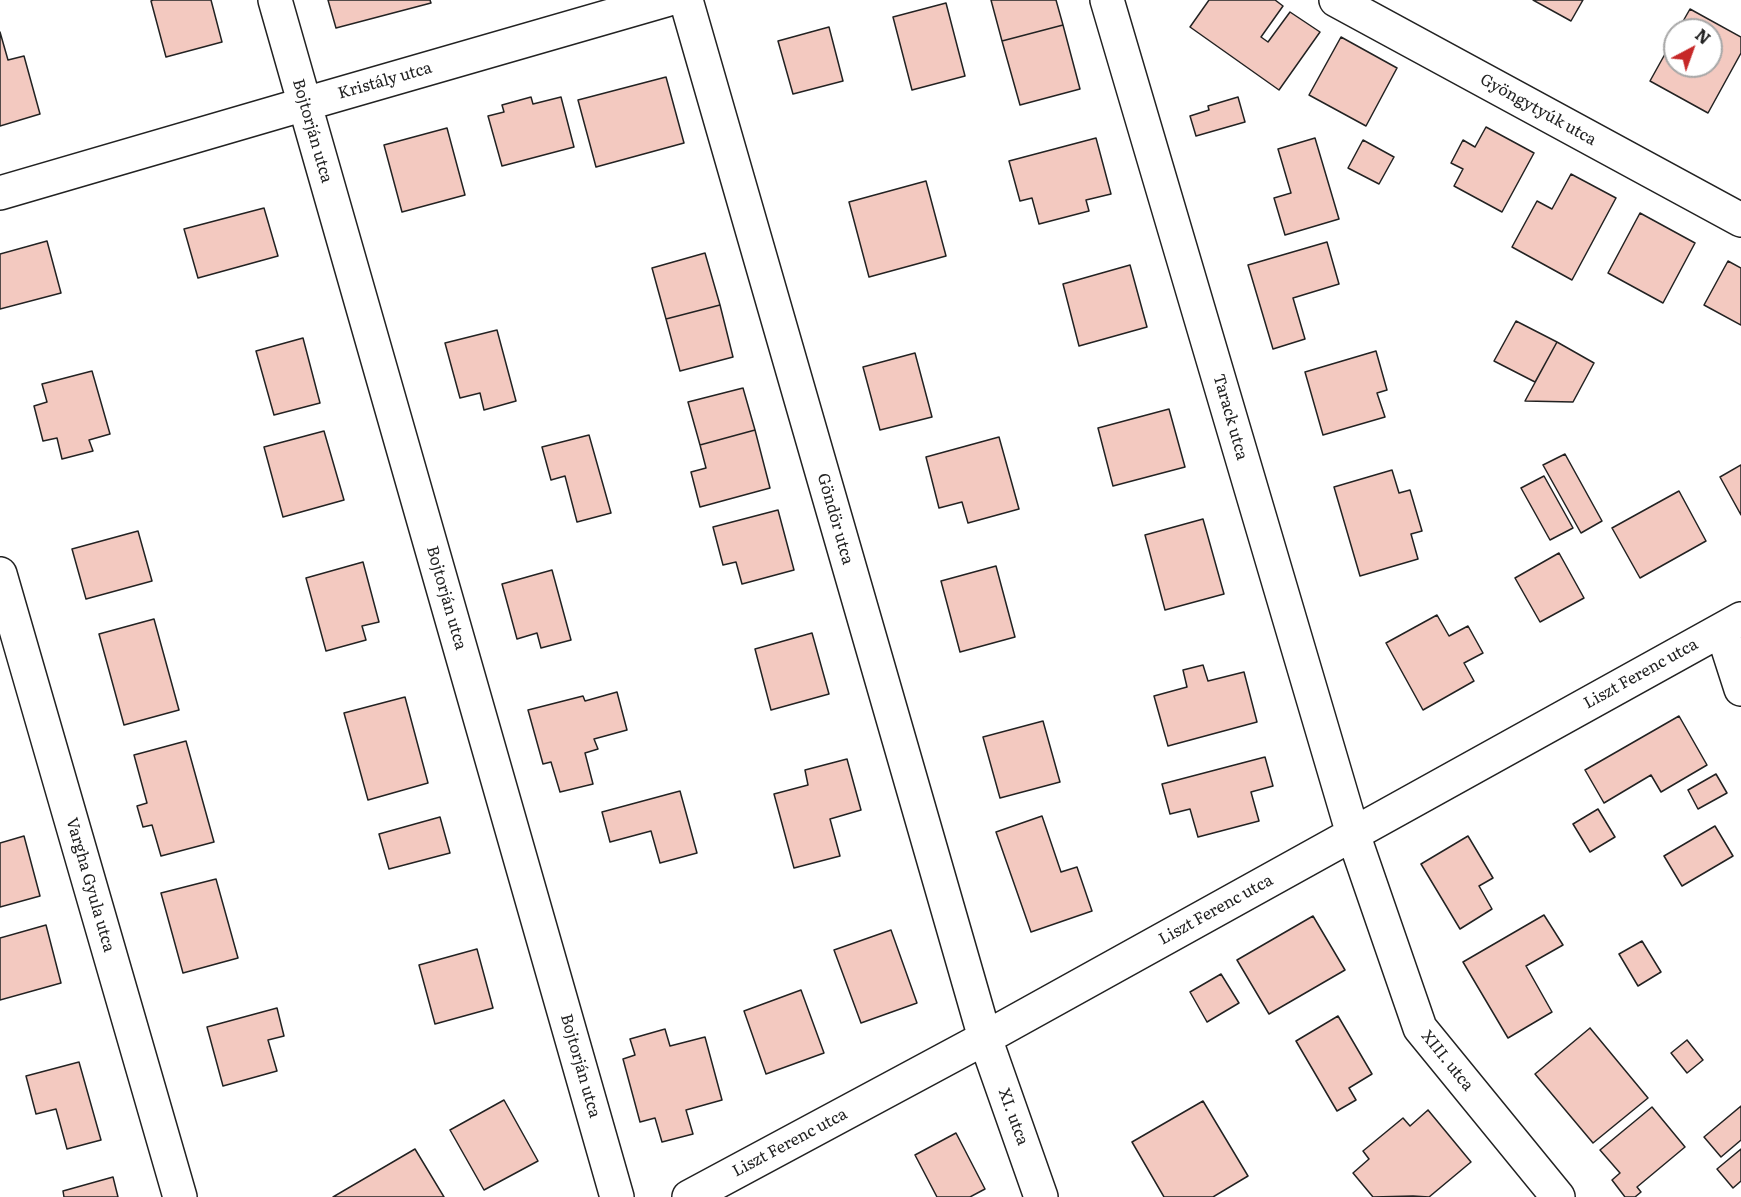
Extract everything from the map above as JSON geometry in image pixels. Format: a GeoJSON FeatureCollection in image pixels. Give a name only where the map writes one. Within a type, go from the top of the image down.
{"type":"FeatureCollection","features":[{"type":"Feature","properties":{"kind":"street","name":"Bojtorján utca"},"geometry":{"type":"LineString","coordinates":[[274,0],[617,1197]]}},
{"type":"Feature","properties":{"kind":"street","name":"Kristály utca"},"geometry":{"type":"LineString","coordinates":[[0,193],[666,0]]}},
{"type":"Feature","properties":{"kind":"street","name":"Göndör utca"},"geometry":{"type":"LineString","coordinates":[[686,0],[985,1038]]}},
{"type":"Feature","properties":{"kind":"street","name":"Tarack utca"},"geometry":{"type":"LineString","coordinates":[[1107,0],[1353,834]]}},
{"type":"Feature","properties":{"kind":"street","name":"Gyöngytyúk utca"},"geometry":{"type":"LineString","coordinates":[[1336,0],[1741,220]]}},
{"type":"Feature","properties":{"kind":"street","name":"Vargha Gyula utca"},"geometry":{"type":"LineString","coordinates":[[0,576],[180,1197]]}},
{"type":"Feature","properties":{"kind":"street","name":"Liszt Ferenc utca"},"geometry":{"type":"LineString","coordinates":[[689,1197],[985,1038],[1732,625]]}},
{"type":"Feature","properties":{"kind":"street"},"geometry":{"type":"LineString","coordinates":[[1732,625],[1741,689]]}},
{"type":"Feature","properties":{"kind":"street","name":"XIII. utca"},"geometry":{"type":"LineString","coordinates":[[1353,834],[1420,1028],[1557,1197]]}},
{"type":"Feature","properties":{"kind":"street","name":"XI. utca"},"geometry":{"type":"LineString","coordinates":[[985,1038],[1041,1197]]}},
{"type":"Feature","properties":{"kind":"building"},"geometry":{"type":"Polygon","coordinates":[[[211,0],[222,42],[166,57],[151,1],[211,0]]]}},
{"type":"Feature","properties":{"kind":"building"},"geometry":{"type":"Polygon","coordinates":[[[328,0],[430,0],[431,3],[336,28],[328,0]]]}},
{"type":"Feature","properties":{"kind":"building"},"geometry":{"type":"Polygon","coordinates":[[[991,0],[1056,0],[1063,25],[1002,41],[991,0]]]}},
{"type":"Feature","properties":{"kind":"building"},"geometry":{"type":"Polygon","coordinates":[[[1209,0],[1275,0],[1283,6],[1261,37],[1268,42],[1290,12],[1320,32],[1279,90],[1190,27],[1209,0]]]}},
{"type":"Feature","properties":{"kind":"building"},"geometry":{"type":"Polygon","coordinates":[[[1533,0],[1583,0],[1571,21],[1533,0]]]}},
{"type":"Feature","properties":{"kind":"building"},"geometry":{"type":"Polygon","coordinates":[[[946,3],[965,76],[912,90],[893,17],[946,3]]]}},
{"type":"Feature","properties":{"kind":"building"},"geometry":{"type":"Polygon","coordinates":[[[1690,9],[1706,18],[1685,18],[1690,9]]]}},
{"type":"Feature","properties":{"kind":"building"},"geometry":{"type":"Polygon","coordinates":[[[1063,25],[1080,89],[1020,105],[1002,41],[1063,25]]]}},
{"type":"Feature","properties":{"kind":"building"},"geometry":{"type":"Polygon","coordinates":[[[829,27],[843,81],[793,94],[778,41],[829,27]]]}},
{"type":"Feature","properties":{"kind":"building"},"geometry":{"type":"Polygon","coordinates":[[[1723,27],[1741,37],[1741,53],[1708,113],[1650,81],[1663,58],[1663,78],[1723,78],[1723,27]]]}},
{"type":"Feature","properties":{"kind":"building"},"geometry":{"type":"Polygon","coordinates":[[[0,32],[8,60],[24,56],[40,114],[0,126],[0,32]]]}},
{"type":"Feature","properties":{"kind":"building"},"geometry":{"type":"Polygon","coordinates":[[[1341,37],[1397,68],[1366,126],[1309,95],[1341,37]]]}},
{"type":"Feature","properties":{"kind":"building"},"geometry":{"type":"Polygon","coordinates":[[[666,77],[684,143],[596,167],[578,100],[666,77]]]}},
{"type":"Feature","properties":{"kind":"building"},"geometry":{"type":"Polygon","coordinates":[[[531,97],[533,104],[561,97],[574,147],[502,166],[488,116],[504,112],[502,105],[531,97]]]}},
{"type":"Feature","properties":{"kind":"building"},"geometry":{"type":"Polygon","coordinates":[[[1238,97],[1245,122],[1196,136],[1190,116],[1209,110],[1208,106],[1238,97]]]}},
{"type":"Feature","properties":{"kind":"building"},"geometry":{"type":"Polygon","coordinates":[[[1486,127],[1534,153],[1502,212],[1454,186],[1463,169],[1451,163],[1463,140],[1475,147],[1486,127]]]}},
{"type":"Feature","properties":{"kind":"building"},"geometry":{"type":"Polygon","coordinates":[[[447,128],[465,195],[402,212],[384,145],[447,128]]]}},
{"type":"Feature","properties":{"kind":"building"},"geometry":{"type":"Polygon","coordinates":[[[1096,138],[1111,194],[1086,200],[1089,211],[1039,224],[1032,198],[1020,201],[1009,161],[1096,138]]]}},
{"type":"Feature","properties":{"kind":"building"},"geometry":{"type":"Polygon","coordinates":[[[1315,138],[1339,219],[1285,235],[1274,198],[1291,193],[1278,149],[1315,138]]]}},
{"type":"Feature","properties":{"kind":"building"},"geometry":{"type":"Polygon","coordinates":[[[1363,140],[1394,157],[1379,184],[1348,168],[1363,140]]]}},
{"type":"Feature","properties":{"kind":"building"},"geometry":{"type":"Polygon","coordinates":[[[1571,174],[1616,198],[1572,280],[1512,247],[1537,201],[1552,209],[1571,174]]]}},
{"type":"Feature","properties":{"kind":"building"},"geometry":{"type":"Polygon","coordinates":[[[926,181],[946,256],[869,277],[849,202],[926,181]]]}},
{"type":"Feature","properties":{"kind":"building"},"geometry":{"type":"Polygon","coordinates":[[[264,208],[278,256],[198,278],[184,229],[264,208]]]}},
{"type":"Feature","properties":{"kind":"building"},"geometry":{"type":"Polygon","coordinates":[[[1640,213],[1695,243],[1663,303],[1608,273],[1640,213]]]}},
{"type":"Feature","properties":{"kind":"building"},"geometry":{"type":"Polygon","coordinates":[[[47,241],[61,293],[0,309],[0,254],[47,241]]]}},
{"type":"Feature","properties":{"kind":"building"},"geometry":{"type":"Polygon","coordinates":[[[1327,242],[1339,284],[1293,298],[1305,339],[1273,349],[1248,265],[1327,242]]]}},
{"type":"Feature","properties":{"kind":"building"},"geometry":{"type":"Polygon","coordinates":[[[705,253],[720,305],[666,319],[652,268],[705,253]]]}},
{"type":"Feature","properties":{"kind":"building"},"geometry":{"type":"Polygon","coordinates":[[[1728,261],[1741,268],[1741,325],[1704,305],[1728,261]]]}},
{"type":"Feature","properties":{"kind":"building"},"geometry":{"type":"Polygon","coordinates":[[[1130,265],[1147,327],[1079,346],[1063,284],[1130,265]]]}},
{"type":"Feature","properties":{"kind":"building"},"geometry":{"type":"Polygon","coordinates":[[[720,305],[733,357],[680,371],[666,319],[720,305]]]}},
{"type":"Feature","properties":{"kind":"building"},"geometry":{"type":"Polygon","coordinates":[[[1516,321],[1557,342],[1535,382],[1494,361],[1516,321]]]}},
{"type":"Feature","properties":{"kind":"building"},"geometry":{"type":"Polygon","coordinates":[[[497,330],[516,401],[484,410],[480,393],[460,398],[445,343],[497,330]]]}},
{"type":"Feature","properties":{"kind":"building"},"geometry":{"type":"Polygon","coordinates":[[[303,338],[320,403],[274,415],[256,351],[303,338]]]}},
{"type":"Feature","properties":{"kind":"building"},"geometry":{"type":"Polygon","coordinates":[[[1557,342],[1594,363],[1573,402],[1525,401],[1557,342]]]}},
{"type":"Feature","properties":{"kind":"building"},"geometry":{"type":"Polygon","coordinates":[[[1376,351],[1387,390],[1377,393],[1385,417],[1323,435],[1305,372],[1376,351]]]}},
{"type":"Feature","properties":{"kind":"building"},"geometry":{"type":"Polygon","coordinates":[[[915,353],[932,417],[880,430],[863,367],[915,353]]]}},
{"type":"Feature","properties":{"kind":"building"},"geometry":{"type":"Polygon","coordinates":[[[92,371],[110,434],[89,440],[93,451],[62,459],[57,438],[43,441],[34,406],[47,402],[42,384],[92,371]]]}},
{"type":"Feature","properties":{"kind":"building"},"geometry":{"type":"Polygon","coordinates":[[[743,388],[755,430],[700,445],[688,402],[743,388]]]}},
{"type":"Feature","properties":{"kind":"building"},"geometry":{"type":"Polygon","coordinates":[[[1169,409],[1185,467],[1113,486],[1098,428],[1169,409]]]}},
{"type":"Feature","properties":{"kind":"building"},"geometry":{"type":"Polygon","coordinates":[[[755,430],[770,488],[700,507],[691,472],[706,468],[700,445],[755,430]]]}},
{"type":"Feature","properties":{"kind":"building"},"geometry":{"type":"Polygon","coordinates":[[[324,431],[344,500],[283,517],[264,447],[324,431]]]}},
{"type":"Feature","properties":{"kind":"building"},"geometry":{"type":"Polygon","coordinates":[[[589,435],[611,513],[577,522],[565,476],[551,480],[542,447],[589,435]]]}},
{"type":"Feature","properties":{"kind":"building"},"geometry":{"type":"Polygon","coordinates":[[[999,437],[1019,509],[968,523],[962,502],[939,508],[926,457],[999,437]]]}},
{"type":"Feature","properties":{"kind":"building"},"geometry":{"type":"Polygon","coordinates":[[[1565,454],[1602,521],[1581,533],[1543,465],[1565,454]]]}},
{"type":"Feature","properties":{"kind":"building"},"geometry":{"type":"Polygon","coordinates":[[[1741,465],[1741,515],[1720,477],[1741,465]]]}},
{"type":"Feature","properties":{"kind":"building"},"geometry":{"type":"Polygon","coordinates":[[[1392,470],[1399,493],[1410,490],[1422,531],[1411,534],[1418,559],[1360,576],[1334,487],[1392,470]]]}},
{"type":"Feature","properties":{"kind":"building"},"geometry":{"type":"Polygon","coordinates":[[[1544,476],[1573,528],[1550,540],[1521,488],[1544,476]]]}},
{"type":"Feature","properties":{"kind":"building"},"geometry":{"type":"Polygon","coordinates":[[[1679,491],[1706,541],[1640,578],[1612,528],[1679,491]]]}},
{"type":"Feature","properties":{"kind":"building"},"geometry":{"type":"Polygon","coordinates":[[[778,510],[794,570],[742,584],[736,562],[723,565],[713,527],[778,510]]]}},
{"type":"Feature","properties":{"kind":"building"},"geometry":{"type":"Polygon","coordinates":[[[1203,519],[1224,594],[1165,610],[1145,535],[1203,519]]]}},
{"type":"Feature","properties":{"kind":"building"},"geometry":{"type":"Polygon","coordinates":[[[138,531],[152,581],[86,599],[72,549],[138,531]]]}},
{"type":"Feature","properties":{"kind":"building"},"geometry":{"type":"Polygon","coordinates":[[[1559,553],[1584,598],[1540,622],[1515,578],[1559,553]]]}},
{"type":"Feature","properties":{"kind":"building"},"geometry":{"type":"Polygon","coordinates":[[[363,562],[379,622],[362,626],[366,640],[326,651],[306,578],[363,562]]]}},
{"type":"Feature","properties":{"kind":"building"},"geometry":{"type":"Polygon","coordinates":[[[996,566],[1015,637],[960,652],[941,581],[996,566]]]}},
{"type":"Feature","properties":{"kind":"building"},"geometry":{"type":"Polygon","coordinates":[[[552,570],[571,640],[541,648],[537,633],[517,639],[502,584],[552,570]]]}},
{"type":"Feature","properties":{"kind":"building"},"geometry":{"type":"Polygon","coordinates":[[[1437,615],[1449,636],[1468,626],[1483,653],[1464,663],[1474,681],[1423,710],[1386,643],[1437,615]]]}},
{"type":"Feature","properties":{"kind":"building"},"geometry":{"type":"Polygon","coordinates":[[[154,619],[179,710],[124,725],[99,634],[154,619]]]}},
{"type":"Feature","properties":{"kind":"building"},"geometry":{"type":"Polygon","coordinates":[[[812,633],[829,694],[771,710],[755,649],[812,633]]]}},
{"type":"Feature","properties":{"kind":"building"},"geometry":{"type":"Polygon","coordinates":[[[1203,665],[1208,681],[1244,672],[1257,722],[1168,746],[1154,696],[1187,687],[1183,670],[1203,665]]]}},
{"type":"Feature","properties":{"kind":"building"},"geometry":{"type":"Polygon","coordinates":[[[617,692],[627,730],[594,739],[598,749],[585,753],[593,784],[560,792],[551,762],[543,764],[528,710],[583,696],[585,701],[617,692]]]}},
{"type":"Feature","properties":{"kind":"building"},"geometry":{"type":"Polygon","coordinates":[[[405,697],[428,783],[368,800],[344,713],[405,697]]]}},
{"type":"Feature","properties":{"kind":"building"},"geometry":{"type":"Polygon","coordinates":[[[1679,716],[1707,765],[1661,792],[1651,775],[1604,803],[1585,770],[1679,716]]]}},
{"type":"Feature","properties":{"kind":"building"},"geometry":{"type":"Polygon","coordinates":[[[1043,721],[1060,782],[1000,798],[983,737],[1043,721]]]}},
{"type":"Feature","properties":{"kind":"building"},"geometry":{"type":"Polygon","coordinates":[[[186,741],[214,842],[161,856],[152,825],[143,827],[137,806],[147,803],[134,755],[186,741]]]}},
{"type":"Feature","properties":{"kind":"building"},"geometry":{"type":"Polygon","coordinates":[[[1265,757],[1273,786],[1251,792],[1259,821],[1198,837],[1190,809],[1170,814],[1162,784],[1265,757]]]}},
{"type":"Feature","properties":{"kind":"building"},"geometry":{"type":"Polygon","coordinates":[[[847,759],[861,810],[830,819],[840,856],[794,868],[774,794],[808,785],[805,770],[847,759]]]}},
{"type":"Feature","properties":{"kind":"building"},"geometry":{"type":"Polygon","coordinates":[[[1716,774],[1727,793],[1698,809],[1688,790],[1716,774]]]}},
{"type":"Feature","properties":{"kind":"building"},"geometry":{"type":"Polygon","coordinates":[[[680,791],[697,853],[660,863],[651,831],[610,842],[602,812],[680,791]]]}},
{"type":"Feature","properties":{"kind":"building"},"geometry":{"type":"Polygon","coordinates":[[[1598,809],[1615,837],[1590,852],[1573,824],[1598,809]]]}},
{"type":"Feature","properties":{"kind":"building"},"geometry":{"type":"Polygon","coordinates":[[[1042,816],[1061,872],[1077,867],[1092,911],[1031,932],[996,832],[1042,816]]]}},
{"type":"Feature","properties":{"kind":"building"},"geometry":{"type":"Polygon","coordinates":[[[440,817],[450,853],[389,869],[379,834],[440,817]]]}},
{"type":"Feature","properties":{"kind":"building"},"geometry":{"type":"Polygon","coordinates":[[[1715,826],[1733,856],[1682,886],[1664,856],[1715,826]]]}},
{"type":"Feature","properties":{"kind":"building"},"geometry":{"type":"Polygon","coordinates":[[[24,836],[40,896],[0,907],[0,843],[24,836]]]}},
{"type":"Feature","properties":{"kind":"building"},"geometry":{"type":"Polygon","coordinates":[[[1468,836],[1493,878],[1479,886],[1492,909],[1460,929],[1421,864],[1468,836]]]}},
{"type":"Feature","properties":{"kind":"building"},"geometry":{"type":"Polygon","coordinates":[[[216,879],[238,958],[183,973],[161,893],[216,879]]]}},
{"type":"Feature","properties":{"kind":"building"},"geometry":{"type":"Polygon","coordinates":[[[1544,915],[1563,945],[1526,966],[1552,1012],[1508,1038],[1463,962],[1544,915]]]}},
{"type":"Feature","properties":{"kind":"building"},"geometry":{"type":"Polygon","coordinates":[[[1313,916],[1345,970],[1269,1014],[1237,960],[1313,916]]]}},
{"type":"Feature","properties":{"kind":"building"},"geometry":{"type":"Polygon","coordinates":[[[46,925],[61,983],[0,1000],[0,938],[46,925]]]}},
{"type":"Feature","properties":{"kind":"building"},"geometry":{"type":"Polygon","coordinates":[[[891,930],[917,1003],[861,1023],[834,950],[891,930]]]}},
{"type":"Feature","properties":{"kind":"building"},"geometry":{"type":"Polygon","coordinates":[[[1642,941],[1661,972],[1638,986],[1619,954],[1642,941]]]}},
{"type":"Feature","properties":{"kind":"building"},"geometry":{"type":"Polygon","coordinates":[[[477,949],[493,1008],[435,1024],[419,965],[477,949]]]}},
{"type":"Feature","properties":{"kind":"building"},"geometry":{"type":"Polygon","coordinates":[[[1221,974],[1239,1003],[1207,1022],[1190,992],[1221,974]]]}},
{"type":"Feature","properties":{"kind":"building"},"geometry":{"type":"Polygon","coordinates":[[[801,990],[824,1053],[766,1074],[744,1011],[801,990]]]}},
{"type":"Feature","properties":{"kind":"building"},"geometry":{"type":"Polygon","coordinates":[[[277,1008],[284,1036],[268,1040],[277,1071],[223,1086],[207,1027],[277,1008]]]}},
{"type":"Feature","properties":{"kind":"building"},"geometry":{"type":"Polygon","coordinates":[[[1338,1016],[1372,1074],[1349,1088],[1356,1100],[1337,1111],[1296,1041],[1338,1016]]]}},
{"type":"Feature","properties":{"kind":"building"},"geometry":{"type":"Polygon","coordinates":[[[1590,1028],[1648,1098],[1593,1143],[1535,1074],[1590,1028]]]}},
{"type":"Feature","properties":{"kind":"building"},"geometry":{"type":"Polygon","coordinates":[[[665,1029],[670,1046],[705,1037],[722,1100],[686,1110],[693,1134],[662,1142],[655,1118],[640,1122],[623,1059],[635,1055],[630,1039],[665,1029]]]}},
{"type":"Feature","properties":{"kind":"building"},"geometry":{"type":"Polygon","coordinates":[[[1687,1040],[1703,1060],[1687,1073],[1671,1053],[1687,1040]]]}},
{"type":"Feature","properties":{"kind":"building"},"geometry":{"type":"Polygon","coordinates":[[[79,1062],[101,1140],[67,1149],[56,1109],[36,1114],[26,1076],[79,1062]]]}},
{"type":"Feature","properties":{"kind":"building"},"geometry":{"type":"Polygon","coordinates":[[[504,1100],[538,1161],[484,1190],[450,1130],[504,1100]]]}},
{"type":"Feature","properties":{"kind":"building"},"geometry":{"type":"Polygon","coordinates":[[[1203,1101],[1248,1176],[1213,1197],[1164,1197],[1132,1142],[1203,1101]]]}},
{"type":"Feature","properties":{"kind":"building"},"geometry":{"type":"Polygon","coordinates":[[[1741,1106],[1741,1140],[1721,1157],[1704,1137],[1741,1106]]]}},
{"type":"Feature","properties":{"kind":"building"},"geometry":{"type":"Polygon","coordinates":[[[1652,1107],[1685,1147],[1637,1187],[1641,1192],[1635,1197],[1625,1197],[1612,1180],[1620,1173],[1600,1150],[1652,1107]]]}},
{"type":"Feature","properties":{"kind":"building"},"geometry":{"type":"Polygon","coordinates":[[[1428,1110],[1471,1162],[1429,1197],[1373,1197],[1353,1173],[1369,1159],[1363,1151],[1403,1118],[1410,1126],[1428,1110]]]}},
{"type":"Feature","properties":{"kind":"building"},"geometry":{"type":"Polygon","coordinates":[[[956,1133],[985,1189],[970,1197],[937,1197],[915,1155],[956,1133]]]}},
{"type":"Feature","properties":{"kind":"building"},"geometry":{"type":"Polygon","coordinates":[[[415,1149],[444,1197],[333,1197],[415,1149]]]}},
{"type":"Feature","properties":{"kind":"building"},"geometry":{"type":"Polygon","coordinates":[[[1741,1149],[1741,1181],[1733,1188],[1717,1169],[1741,1149]]]}},
{"type":"Feature","properties":{"kind":"building"},"geometry":{"type":"Polygon","coordinates":[[[113,1177],[118,1197],[64,1197],[63,1191],[113,1177]]]}}]}
